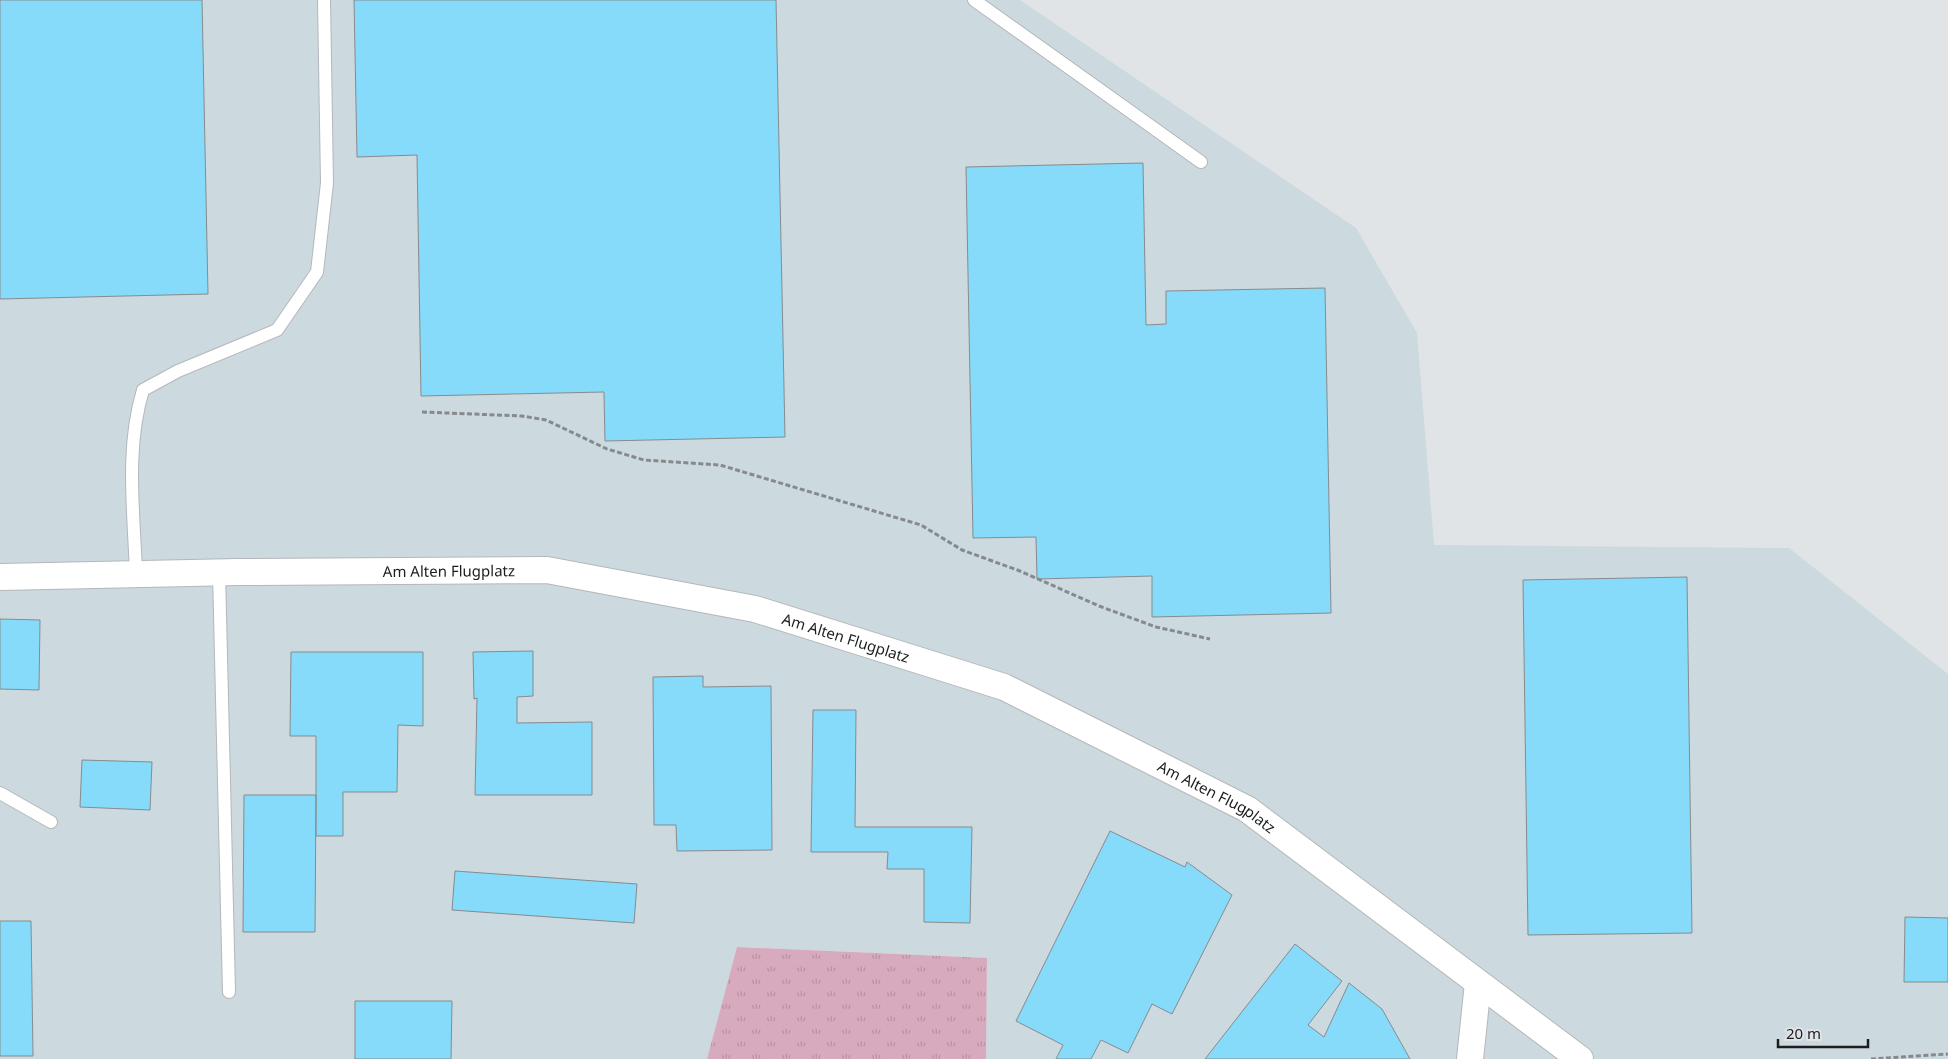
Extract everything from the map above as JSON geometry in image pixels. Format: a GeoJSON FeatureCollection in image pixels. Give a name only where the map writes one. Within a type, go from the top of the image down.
{"type":"FeatureCollection","features":[{"type":"Feature","properties":{"kind":"street","name":"Am Alten Flugplatz"},"geometry":{"type":"LineString","coordinates":[[0,577],[219,572],[547,570],[755,609],[1004,687],[1247,809],[1580,1059]]}},
{"type":"Feature","properties":{"kind":"street"},"geometry":{"type":"LineString","coordinates":[[1470,1059],[1478,983]]}},
{"type":"Feature","properties":{"kind":"lane"},"geometry":{"type":"LineString","coordinates":[[136,574],[132,460],[134,418],[143,390],[178,371],[278,330],[317,272],[327,184],[324,0]]}},
{"type":"Feature","properties":{"kind":"lane"},"geometry":{"type":"LineString","coordinates":[[974,0],[1201,162]]}},
{"type":"Feature","properties":{"kind":"lane"},"geometry":{"type":"LineString","coordinates":[[219,572],[229,992]]}},
{"type":"Feature","properties":{"kind":"lane"},"geometry":{"type":"LineString","coordinates":[[0,793],[51,822]]}},
{"type":"Feature","properties":{"kind":"path"},"geometry":{"type":"LineString","coordinates":[[422,412],[522,416],[546,420],[607,449],[644,460],[720,465],[921,525],[962,550],[1020,571],[1099,606],[1156,627],[1210,639]]}},
{"type":"Feature","properties":{"kind":"path"},"geometry":{"type":"LineString","coordinates":[[1871,1059],[1948,1054]]}},
{"type":"Feature","properties":{"kind":"shaded area"},"geometry":{"type":"Polygon","coordinates":[[[0,0],[1020,0],[1356,228],[1417,333],[1434,545],[1789,548],[1948,674],[1948,1059],[986,1059],[987,958],[737,947],[707,1059],[0,1059],[0,0]]]}},
{"type":"Feature","properties":{"kind":"green space"},"geometry":{"type":"Polygon","coordinates":[[[737,947],[987,958],[986,1059],[707,1059],[737,947]]]}},
{"type":"Feature","properties":{"kind":"building"},"geometry":{"type":"Polygon","coordinates":[[[0,0],[202,0],[208,294],[0,299],[0,0]]]}},
{"type":"Feature","properties":{"kind":"building"},"geometry":{"type":"Polygon","coordinates":[[[354,0],[776,0],[785,437],[605,441],[604,392],[421,396],[417,155],[357,157],[354,0]]]}},
{"type":"Feature","properties":{"kind":"building"},"geometry":{"type":"Polygon","coordinates":[[[1143,163],[1146,325],[1166,324],[1166,291],[1325,288],[1331,613],[1152,617],[1152,576],[1037,579],[1036,537],[973,538],[966,167],[1143,163]]]}},
{"type":"Feature","properties":{"kind":"building"},"geometry":{"type":"Polygon","coordinates":[[[1687,577],[1692,933],[1528,935],[1523,580],[1687,577]]]}},
{"type":"Feature","properties":{"kind":"building"},"geometry":{"type":"Polygon","coordinates":[[[0,619],[40,620],[39,690],[0,689],[0,619]]]}},
{"type":"Feature","properties":{"kind":"building"},"geometry":{"type":"Polygon","coordinates":[[[533,651],[533,696],[517,697],[517,723],[592,722],[592,795],[475,795],[477,698],[474,699],[473,652],[533,651]]]}},
{"type":"Feature","properties":{"kind":"building"},"geometry":{"type":"Polygon","coordinates":[[[291,652],[423,652],[423,726],[398,725],[397,792],[343,792],[343,836],[316,836],[316,736],[290,736],[291,652]]]}},
{"type":"Feature","properties":{"kind":"building"},"geometry":{"type":"Polygon","coordinates":[[[703,676],[703,687],[771,686],[772,850],[677,851],[676,825],[654,825],[653,677],[703,676]]]}},
{"type":"Feature","properties":{"kind":"building"},"geometry":{"type":"Polygon","coordinates":[[[813,710],[856,710],[855,827],[972,827],[970,923],[924,922],[924,869],[887,869],[888,852],[811,852],[813,710]]]}},
{"type":"Feature","properties":{"kind":"building"},"geometry":{"type":"Polygon","coordinates":[[[82,760],[152,762],[150,810],[80,807],[82,760]]]}},
{"type":"Feature","properties":{"kind":"building"},"geometry":{"type":"Polygon","coordinates":[[[244,795],[316,795],[315,932],[243,932],[244,795]]]}},
{"type":"Feature","properties":{"kind":"building"},"geometry":{"type":"Polygon","coordinates":[[[1110,831],[1185,867],[1187,862],[1232,895],[1172,1014],[1152,1004],[1128,1053],[1101,1040],[1091,1059],[1056,1059],[1063,1045],[1016,1021],[1110,831]]]}},
{"type":"Feature","properties":{"kind":"building"},"geometry":{"type":"Polygon","coordinates":[[[455,871],[637,884],[634,923],[452,910],[455,871]]]}},
{"type":"Feature","properties":{"kind":"building"},"geometry":{"type":"Polygon","coordinates":[[[1905,917],[1948,918],[1948,982],[1904,982],[1905,917]]]}},
{"type":"Feature","properties":{"kind":"building"},"geometry":{"type":"Polygon","coordinates":[[[0,921],[31,921],[33,1056],[0,1056],[0,921]]]}},
{"type":"Feature","properties":{"kind":"building"},"geometry":{"type":"Polygon","coordinates":[[[1295,944],[1342,981],[1308,1025],[1324,1037],[1349,983],[1382,1009],[1410,1059],[1205,1059],[1295,944]]]}},
{"type":"Feature","properties":{"kind":"building"},"geometry":{"type":"Polygon","coordinates":[[[355,1001],[452,1001],[451,1059],[355,1059],[355,1001]]]}}]}
